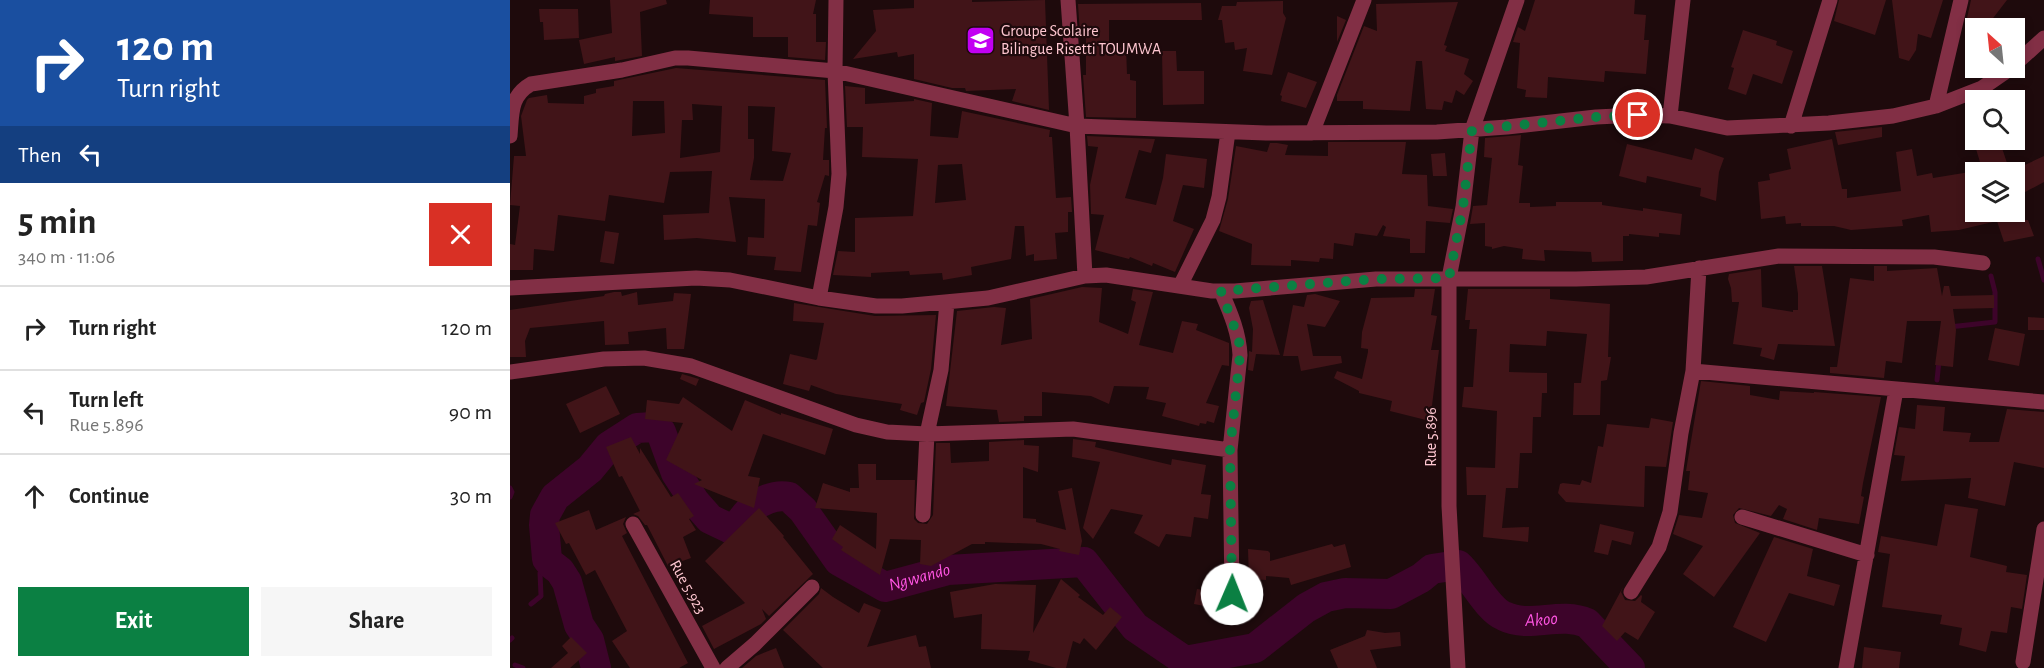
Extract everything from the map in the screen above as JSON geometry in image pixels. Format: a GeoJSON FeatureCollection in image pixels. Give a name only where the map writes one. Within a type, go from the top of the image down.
{"type":"FeatureCollection","features":[{"type":"Feature","properties":{"kind":"street"},"geometry":{"type":"LineString","coordinates":[[819,298],[836,207],[839,174],[836,0]]}},
{"type":"Feature","properties":{"kind":"street"},"geometry":{"type":"LineString","coordinates":[[1068,0],[1085,276]]}},
{"type":"Feature","properties":{"kind":"street"},"geometry":{"type":"LineString","coordinates":[[1312,133],[1364,0]]}},
{"type":"Feature","properties":{"kind":"street","name":"Rue 5.896"},"geometry":{"type":"LineString","coordinates":[[1458,668],[1449,506],[1449,278],[1463,207],[1472,130],[1516,0]]}},
{"type":"Feature","properties":{"kind":"street"},"geometry":{"type":"LineString","coordinates":[[1670,116],[1683,0]]}},
{"type":"Feature","properties":{"kind":"street"},"geometry":{"type":"LineString","coordinates":[[1791,126],[1830,0]]}},
{"type":"Feature","properties":{"kind":"street"},"geometry":{"type":"LineString","coordinates":[[1936,106],[1961,0]]}},
{"type":"Feature","properties":{"kind":"street"},"geometry":{"type":"LineString","coordinates":[[2025,55],[2044,38]]}},
{"type":"Feature","properties":{"kind":"street"},"geometry":{"type":"LineString","coordinates":[[510,136],[514,99],[520,90],[531,84],[622,70],[675,58],[836,71],[1077,126],[1228,132],[1472,130],[1596,117],[1670,116],[1727,128],[1791,126],[1893,116],[1936,106],[1982,88],[1996,78]]}},
{"type":"Feature","properties":{"kind":"street"},"geometry":{"type":"LineString","coordinates":[[1180,286],[1213,220],[1219,197],[1228,132]]}},
{"type":"Feature","properties":{"kind":"street"},"geometry":{"type":"LineString","coordinates":[[510,288],[696,278],[730,280],[819,298],[876,306],[902,306],[988,298],[1085,276],[1106,275],[1221,291],[1376,279],[1635,277],[1779,256],[1934,257],[1983,263]]}},
{"type":"Feature","properties":{"kind":"street"},"geometry":{"type":"LineString","coordinates":[[1631,592],[1659,547],[1670,513],[1681,433],[1693,371],[1699,268]]}},
{"type":"Feature","properties":{"kind":"street"},"geometry":{"type":"LineString","coordinates":[[1221,291],[1239,340],[1240,355],[1230,450],[1232,594]]}},
{"type":"Feature","properties":{"kind":"street"},"geometry":{"type":"LineString","coordinates":[[923,514],[927,434],[941,370],[946,302]]}},
{"type":"Feature","properties":{"kind":"street"},"geometry":{"type":"LineString","coordinates":[[510,372],[604,359],[644,358],[691,366],[856,425],[887,432],[927,434],[1073,429],[1230,450]]}},
{"type":"Feature","properties":{"kind":"street"},"geometry":{"type":"LineString","coordinates":[[1693,371],[2044,402]]}},
{"type":"Feature","properties":{"kind":"street"},"geometry":{"type":"LineString","coordinates":[[1846,668],[1896,390]]}},
{"type":"Feature","properties":{"kind":"street"},"geometry":{"type":"LineString","coordinates":[[1742,517],[1866,555]]}},
{"type":"Feature","properties":{"kind":"street","name":"Rue 5.923"},"geometry":{"type":"LineString","coordinates":[[633,524],[713,668]]}},
{"type":"Feature","properties":{"kind":"street"},"geometry":{"type":"LineString","coordinates":[[2023,662],[2044,530]]}},
{"type":"Feature","properties":{"kind":"street"},"geometry":{"type":"LineString","coordinates":[[727,668],[755,644],[812,587]]}},
{"type":"Feature","properties":{"kind":"building"},"geometry":{"type":"Polygon","coordinates":[[[610,0],[666,0],[667,4],[640,12],[642,56],[615,61],[615,57],[584,64],[579,40],[612,33],[610,0]]]}},
{"type":"Feature","properties":{"kind":"building"},"geometry":{"type":"Polygon","coordinates":[[[710,0],[816,0],[813,14],[816,14],[816,42],[826,42],[825,60],[788,57],[788,37],[753,37],[753,17],[709,14],[710,0]]]}},
{"type":"Feature","properties":{"kind":"building","name":"Groupe Scolaire Bilingue Risetti TOUMWA"},"geometry":{"type":"Polygon","coordinates":[[[914,0],[972,0],[972,2],[1045,0],[1049,110],[1012,101],[1016,89],[966,91],[965,88],[952,88],[914,79],[914,54],[898,57],[897,52],[853,59],[876,31],[873,10],[914,8],[914,0]]]}},
{"type":"Feature","properties":{"kind":"building"},"geometry":{"type":"Polygon","coordinates":[[[1535,0],[1635,0],[1634,14],[1646,15],[1644,40],[1649,40],[1646,74],[1605,71],[1604,82],[1548,77],[1547,98],[1525,97],[1526,90],[1517,88],[1520,43],[1513,42],[1518,27],[1525,31],[1535,0]]]}},
{"type":"Feature","properties":{"kind":"building"},"geometry":{"type":"Polygon","coordinates":[[[1839,0],[1886,0],[1875,35],[1834,21],[1839,0]]]}},
{"type":"Feature","properties":{"kind":"building"},"geometry":{"type":"Polygon","coordinates":[[[1892,0],[1943,0],[1931,38],[1918,34],[1916,50],[1909,61],[1899,58],[1892,0]]]}},
{"type":"Feature","properties":{"kind":"building"},"geometry":{"type":"Polygon","coordinates":[[[1971,0],[2007,0],[1993,18],[1967,18],[1971,0]]]}},
{"type":"Feature","properties":{"kind":"building"},"geometry":{"type":"Polygon","coordinates":[[[1283,1],[1283,13],[1286,18],[1272,75],[1243,71],[1247,48],[1235,50],[1234,42],[1225,43],[1222,20],[1218,20],[1222,6],[1236,6],[1237,2],[1283,1]]]}},
{"type":"Feature","properties":{"kind":"building"},"geometry":{"type":"Polygon","coordinates":[[[1458,2],[1444,45],[1447,46],[1445,51],[1469,59],[1464,74],[1473,81],[1464,95],[1456,90],[1452,103],[1444,101],[1442,110],[1426,109],[1422,61],[1416,61],[1410,111],[1363,109],[1363,101],[1337,101],[1337,95],[1364,26],[1377,31],[1376,4],[1458,2]]]}},
{"type":"Feature","properties":{"kind":"building"},"geometry":{"type":"Polygon","coordinates":[[[1201,3],[1202,20],[1109,20],[1109,48],[1126,47],[1127,74],[1130,74],[1130,80],[1136,81],[1136,118],[1086,117],[1083,75],[1086,75],[1086,34],[1080,34],[1078,4],[1201,3]]]}},
{"type":"Feature","properties":{"kind":"building"},"geometry":{"type":"Polygon","coordinates":[[[539,9],[578,9],[579,38],[544,40],[543,22],[540,22],[539,9]]]}},
{"type":"Feature","properties":{"kind":"building"},"geometry":{"type":"Polygon","coordinates":[[[1337,16],[1346,20],[1337,42],[1337,16]]]}},
{"type":"Feature","properties":{"kind":"building"},"geometry":{"type":"Polygon","coordinates":[[[1743,30],[1777,41],[1776,45],[1793,51],[1782,84],[1753,74],[1746,95],[1728,89],[1734,68],[1731,67],[1743,30]]]}},
{"type":"Feature","properties":{"kind":"building"},"geometry":{"type":"Polygon","coordinates":[[[1162,51],[1176,51],[1177,71],[1204,71],[1204,104],[1163,105],[1162,51]]]}},
{"type":"Feature","properties":{"kind":"building"},"geometry":{"type":"Polygon","coordinates":[[[676,68],[825,80],[827,128],[825,128],[823,160],[829,160],[829,176],[825,175],[817,202],[820,203],[817,226],[808,225],[801,272],[774,270],[776,257],[747,255],[748,237],[764,238],[765,199],[729,197],[736,242],[697,238],[664,240],[663,215],[709,213],[712,171],[670,172],[664,203],[609,195],[605,221],[558,215],[554,251],[534,249],[533,270],[510,270],[510,244],[515,245],[520,206],[510,205],[514,156],[526,156],[521,116],[527,100],[547,95],[548,103],[584,104],[584,96],[596,93],[596,89],[614,86],[614,81],[676,68]],[[633,101],[632,136],[665,133],[664,101],[633,101]],[[692,104],[693,120],[682,120],[680,158],[720,152],[722,106],[692,104]],[[748,106],[748,139],[754,139],[754,158],[750,180],[783,181],[791,153],[772,151],[775,107],[748,106]]]}},
{"type":"Feature","properties":{"kind":"building"},"geometry":{"type":"Polygon","coordinates":[[[1288,72],[1317,82],[1306,108],[1281,101],[1282,96],[1280,95],[1288,72]]]}},
{"type":"Feature","properties":{"kind":"building"},"geometry":{"type":"Polygon","coordinates":[[[845,86],[865,88],[865,104],[914,101],[914,99],[932,103],[930,136],[958,138],[962,111],[1050,130],[1056,198],[1071,197],[1072,212],[1068,212],[1068,232],[1055,233],[1057,259],[1034,261],[1034,254],[1026,256],[1024,226],[1015,226],[1011,259],[971,267],[972,275],[943,280],[942,273],[910,275],[909,271],[871,273],[871,277],[833,275],[838,251],[855,252],[855,218],[913,216],[918,159],[862,157],[863,127],[847,127],[845,86]],[[962,164],[938,165],[935,203],[966,200],[962,164]]]}},
{"type":"Feature","properties":{"kind":"building"},"geometry":{"type":"Polygon","coordinates":[[[1882,127],[1882,137],[1838,145],[1835,132],[1882,127]]]}},
{"type":"Feature","properties":{"kind":"building"},"geometry":{"type":"Polygon","coordinates":[[[1521,135],[1518,165],[1523,166],[1519,203],[1530,203],[1530,207],[1556,206],[1556,202],[1602,202],[1602,205],[1682,214],[1680,235],[1659,233],[1659,237],[1629,234],[1629,236],[1623,236],[1623,261],[1592,262],[1591,252],[1544,250],[1545,261],[1522,259],[1523,249],[1504,246],[1492,249],[1492,247],[1485,246],[1485,223],[1470,224],[1473,206],[1487,205],[1492,158],[1484,157],[1485,138],[1521,135]]]}},
{"type":"Feature","properties":{"kind":"building"},"geometry":{"type":"Polygon","coordinates":[[[1087,136],[1155,139],[1151,153],[1139,150],[1125,198],[1156,205],[1166,154],[1207,159],[1204,188],[1183,185],[1173,221],[1194,229],[1175,272],[1153,263],[1152,266],[1130,257],[1129,259],[1095,250],[1104,215],[1091,214],[1090,185],[1098,147],[1088,146],[1087,136]]]}},
{"type":"Feature","properties":{"kind":"building"},"geometry":{"type":"Polygon","coordinates":[[[1832,139],[1842,189],[1847,189],[1847,198],[1901,191],[1896,152],[1912,149],[1917,176],[1932,173],[1933,178],[1965,173],[1965,222],[1993,222],[1959,230],[1931,232],[1929,215],[1902,220],[1903,226],[1851,230],[1834,226],[1786,224],[1785,216],[1761,219],[1758,182],[1770,180],[1769,174],[1791,169],[1787,149],[1832,139]]]}},
{"type":"Feature","properties":{"kind":"building"},"geometry":{"type":"Polygon","coordinates":[[[1328,142],[1406,142],[1402,174],[1427,175],[1428,206],[1453,209],[1450,223],[1426,221],[1425,253],[1410,253],[1410,239],[1383,236],[1386,227],[1383,225],[1377,236],[1355,233],[1353,246],[1334,243],[1333,259],[1320,258],[1319,262],[1291,260],[1291,266],[1251,265],[1252,244],[1219,231],[1228,199],[1236,146],[1267,152],[1270,143],[1277,143],[1288,145],[1285,155],[1328,156],[1328,142]]]}},
{"type":"Feature","properties":{"kind":"building"},"geometry":{"type":"Polygon","coordinates":[[[1627,144],[1692,160],[1695,148],[1724,158],[1719,172],[1716,201],[1700,196],[1701,188],[1647,176],[1646,183],[1619,176],[1627,144]]]}},
{"type":"Feature","properties":{"kind":"building"},"geometry":{"type":"Polygon","coordinates":[[[1976,150],[2003,150],[2007,162],[1980,162],[1976,150]]]}},
{"type":"Feature","properties":{"kind":"building"},"geometry":{"type":"Polygon","coordinates":[[[1445,153],[1447,176],[1433,176],[1431,154],[1445,153]]]}},
{"type":"Feature","properties":{"kind":"building"},"geometry":{"type":"Polygon","coordinates":[[[2044,156],[2044,182],[2025,192],[2025,165],[2044,156]]]}},
{"type":"Feature","properties":{"kind":"building"},"geometry":{"type":"Polygon","coordinates":[[[2028,220],[2034,236],[2004,242],[1997,222],[2025,222],[2028,220]]]}},
{"type":"Feature","properties":{"kind":"building"},"geometry":{"type":"Polygon","coordinates":[[[605,231],[619,233],[614,264],[600,262],[605,231]]]}},
{"type":"Feature","properties":{"kind":"building"},"geometry":{"type":"Polygon","coordinates":[[[1794,266],[1822,266],[1835,346],[1778,344],[1774,360],[1760,356],[1762,348],[1733,344],[1739,302],[1732,302],[1729,274],[1761,269],[1762,307],[1793,312],[1793,310],[1798,310],[1794,266]]]}},
{"type":"Feature","properties":{"kind":"building"},"geometry":{"type":"Polygon","coordinates":[[[1874,266],[1887,266],[1887,271],[1937,268],[1942,296],[1944,286],[1949,286],[1951,296],[1994,295],[1994,308],[1953,309],[1956,330],[1953,367],[1935,365],[1941,321],[1907,321],[1902,363],[1886,361],[1884,378],[1830,373],[1830,367],[1837,367],[1850,278],[1874,281],[1874,266]]]}},
{"type":"Feature","properties":{"kind":"building"},"geometry":{"type":"Polygon","coordinates":[[[1082,287],[1102,288],[1099,322],[1128,334],[1136,302],[1131,300],[1133,289],[1153,292],[1139,345],[1173,353],[1182,321],[1198,324],[1196,330],[1229,343],[1229,366],[1222,365],[1206,403],[1219,406],[1214,423],[1207,421],[1206,424],[1200,423],[1199,426],[1162,416],[1166,403],[1146,399],[1149,387],[1114,386],[1109,404],[1091,396],[1042,392],[1042,416],[1024,416],[1024,421],[999,422],[997,410],[946,406],[957,311],[1006,308],[1001,345],[1032,339],[1030,299],[1082,287]]]}},
{"type":"Feature","properties":{"kind":"building"},"geometry":{"type":"Polygon","coordinates":[[[1415,289],[1435,289],[1431,315],[1437,316],[1431,350],[1439,350],[1430,421],[1390,411],[1392,401],[1359,393],[1334,378],[1337,371],[1362,379],[1368,349],[1361,348],[1362,332],[1371,298],[1414,297],[1415,289]]]}},
{"type":"Feature","properties":{"kind":"building"},"geometry":{"type":"Polygon","coordinates":[[[1468,289],[1550,289],[1550,299],[1610,304],[1608,357],[1611,357],[1607,380],[1601,381],[1600,415],[1573,415],[1574,383],[1581,383],[1587,334],[1547,331],[1546,346],[1510,344],[1509,372],[1547,373],[1547,393],[1542,393],[1541,417],[1533,417],[1532,453],[1520,453],[1518,488],[1506,488],[1502,528],[1529,527],[1528,542],[1483,537],[1486,495],[1467,495],[1466,467],[1495,468],[1497,411],[1462,407],[1464,387],[1473,387],[1477,329],[1469,329],[1470,320],[1465,320],[1468,289]]]}},
{"type":"Feature","properties":{"kind":"building"},"geometry":{"type":"Polygon","coordinates":[[[621,292],[622,296],[637,292],[638,305],[673,301],[674,293],[691,294],[684,349],[667,349],[666,328],[628,332],[629,344],[605,345],[604,321],[530,328],[525,341],[526,357],[510,357],[510,310],[604,296],[621,292]]]}},
{"type":"Feature","properties":{"kind":"building"},"geometry":{"type":"Polygon","coordinates":[[[1315,294],[1340,301],[1325,327],[1307,324],[1313,356],[1341,356],[1342,363],[1301,371],[1298,356],[1283,356],[1293,305],[1304,307],[1307,295],[1315,294]]]}},
{"type":"Feature","properties":{"kind":"building"},"geometry":{"type":"Polygon","coordinates":[[[1263,300],[1280,355],[1256,354],[1253,371],[1248,370],[1253,329],[1249,308],[1251,301],[1263,300]]]}},
{"type":"Feature","properties":{"kind":"building"},"geometry":{"type":"Polygon","coordinates":[[[794,303],[875,316],[936,315],[931,369],[924,402],[921,403],[917,415],[900,410],[902,404],[836,394],[811,385],[809,391],[783,384],[790,354],[817,359],[824,323],[793,321],[794,303]]]}},
{"type":"Feature","properties":{"kind":"building"},"geometry":{"type":"Polygon","coordinates":[[[2028,317],[2044,318],[2044,330],[2028,330],[2028,317]]]}},
{"type":"Feature","properties":{"kind":"building"},"geometry":{"type":"Polygon","coordinates":[[[1995,328],[2025,334],[2019,366],[1988,360],[1995,328]]]}},
{"type":"Feature","properties":{"kind":"building"},"geometry":{"type":"Polygon","coordinates":[[[682,374],[699,379],[696,386],[680,379],[682,374]]]}},
{"type":"Feature","properties":{"kind":"building"},"geometry":{"type":"Polygon","coordinates":[[[1701,381],[1750,386],[1750,395],[1779,400],[1780,391],[1881,397],[1863,483],[1861,496],[1864,497],[1859,524],[1819,518],[1817,530],[1783,519],[1787,509],[1779,505],[1771,516],[1739,508],[1733,515],[1735,523],[1760,533],[1714,597],[1683,574],[1703,546],[1673,534],[1679,515],[1702,518],[1708,493],[1688,490],[1690,471],[1686,471],[1701,381]]]}},
{"type":"Feature","properties":{"kind":"building"},"geometry":{"type":"Polygon","coordinates":[[[606,386],[620,414],[580,433],[566,404],[606,386]]]}},
{"type":"Feature","properties":{"kind":"building"},"geometry":{"type":"Polygon","coordinates":[[[683,397],[732,431],[745,400],[781,415],[781,413],[833,429],[825,455],[763,434],[748,476],[760,478],[754,508],[694,484],[702,480],[666,460],[683,423],[645,419],[647,400],[679,404],[683,397]]]}},
{"type":"Feature","properties":{"kind":"building"},"geometry":{"type":"Polygon","coordinates":[[[1917,405],[1945,407],[1943,431],[1971,433],[1969,442],[1999,442],[2007,409],[2044,412],[2044,468],[2014,462],[2005,506],[1968,498],[1971,478],[1901,481],[1905,456],[1894,455],[1899,427],[1915,429],[1917,405]]]}},
{"type":"Feature","properties":{"kind":"building"},"geometry":{"type":"Polygon","coordinates":[[[1651,418],[1673,422],[1666,467],[1645,466],[1644,507],[1566,502],[1558,493],[1560,484],[1580,485],[1582,480],[1591,483],[1598,446],[1603,447],[1607,424],[1649,428],[1651,418]]]}},
{"type":"Feature","properties":{"kind":"building"},"geometry":{"type":"Polygon","coordinates":[[[631,437],[640,454],[640,448],[671,497],[678,493],[694,516],[689,519],[696,530],[683,537],[691,558],[668,566],[647,525],[633,514],[640,511],[622,476],[619,477],[606,447],[631,437]]]}},
{"type":"Feature","properties":{"kind":"building"},"geometry":{"type":"Polygon","coordinates":[[[1073,439],[1096,442],[1095,447],[1171,465],[1172,459],[1206,465],[1201,494],[1211,495],[1208,519],[1194,517],[1191,537],[1166,534],[1159,547],[1134,533],[1143,515],[1111,509],[1093,539],[1083,528],[1100,462],[1072,457],[1073,439]]]}},
{"type":"Feature","properties":{"kind":"building"},"geometry":{"type":"Polygon","coordinates":[[[1024,440],[1024,445],[1039,446],[1038,472],[1023,467],[1023,518],[1036,519],[1036,522],[1066,530],[1058,491],[1072,488],[1082,541],[1079,555],[1041,544],[985,542],[985,544],[972,544],[931,566],[920,564],[921,540],[890,539],[880,575],[841,550],[843,547],[832,539],[840,525],[876,549],[877,513],[815,508],[823,483],[850,492],[850,488],[859,488],[858,464],[876,464],[876,480],[915,480],[914,519],[918,523],[927,524],[933,515],[936,443],[950,443],[951,463],[989,461],[989,442],[1024,440]]]}},
{"type":"Feature","properties":{"kind":"building"},"geometry":{"type":"Polygon","coordinates":[[[1945,504],[1978,509],[1970,557],[2007,566],[2006,572],[2027,575],[2022,609],[2011,607],[2007,633],[1991,631],[1986,652],[1959,645],[1962,628],[1940,624],[1942,615],[1882,607],[1890,554],[1878,552],[1881,536],[1937,546],[1945,504]]]}},
{"type":"Feature","properties":{"kind":"building"},"geometry":{"type":"Polygon","coordinates":[[[759,508],[813,574],[769,616],[762,609],[766,619],[761,624],[714,649],[702,626],[745,603],[705,561],[759,508]]]}},
{"type":"Feature","properties":{"kind":"building"},"geometry":{"type":"Polygon","coordinates":[[[589,510],[596,530],[626,517],[623,524],[627,533],[622,536],[688,663],[679,668],[630,668],[612,641],[627,631],[595,570],[586,575],[555,523],[589,510]]]}},
{"type":"Feature","properties":{"kind":"building"},"geometry":{"type":"Polygon","coordinates":[[[1600,524],[1634,532],[1631,545],[1612,540],[1608,555],[1594,552],[1600,524]]]}},
{"type":"Feature","properties":{"kind":"building"},"geometry":{"type":"Polygon","coordinates":[[[1774,537],[1813,549],[1807,576],[1840,585],[1834,606],[1789,593],[1766,642],[1733,627],[1774,537]]]}},
{"type":"Feature","properties":{"kind":"building"},"geometry":{"type":"Polygon","coordinates":[[[1332,544],[1334,547],[1345,544],[1351,567],[1291,585],[1289,578],[1266,576],[1266,580],[1249,579],[1248,549],[1268,551],[1270,561],[1332,544]]]}},
{"type":"Feature","properties":{"kind":"building"},"geometry":{"type":"Polygon","coordinates":[[[1061,579],[1080,595],[1078,597],[1103,615],[1110,607],[1122,617],[1096,650],[1084,638],[1080,644],[1073,641],[1066,668],[1056,668],[1028,660],[1030,651],[981,649],[982,614],[954,618],[950,592],[995,584],[1036,585],[1033,633],[1061,579]]]}},
{"type":"Feature","properties":{"kind":"building"},"geometry":{"type":"Polygon","coordinates":[[[1623,587],[1621,592],[1625,600],[1635,601],[1641,595],[1641,602],[1655,612],[1638,640],[1625,632],[1617,641],[1602,626],[1623,587]]]}},
{"type":"Feature","properties":{"kind":"building"},"geometry":{"type":"Polygon","coordinates":[[[821,588],[859,613],[864,603],[881,610],[867,647],[916,635],[919,647],[926,646],[931,668],[823,668],[783,630],[819,594],[821,588]]]}},
{"type":"Feature","properties":{"kind":"building"},"geometry":{"type":"Polygon","coordinates":[[[1197,589],[1222,593],[1220,609],[1194,604],[1197,589]]]}},
{"type":"Feature","properties":{"kind":"building"},"geometry":{"type":"Polygon","coordinates":[[[1367,630],[1385,633],[1400,632],[1401,646],[1370,650],[1377,668],[1338,668],[1330,650],[1365,636],[1367,630]]]}},
{"type":"Feature","properties":{"kind":"building"},"geometry":{"type":"Polygon","coordinates":[[[571,637],[587,653],[570,668],[551,668],[568,653],[562,646],[571,637]]]}},
{"type":"Feature","properties":{"kind":"building"},"geometry":{"type":"Polygon","coordinates":[[[1864,647],[1901,652],[1899,668],[1862,668],[1864,647]]]}},
{"type":"Feature","properties":{"kind":"building"},"geometry":{"type":"Polygon","coordinates":[[[776,648],[784,668],[742,668],[756,656],[776,648]]]}},
{"type":"Feature","properties":{"kind":"waterway"},"geometry":{"type":"LineString","coordinates":[[2038,259],[2044,280]]}},
{"type":"Feature","properties":{"kind":"waterway"},"geometry":{"type":"LineString","coordinates":[[1949,327],[1995,322],[1995,292],[1991,276]]}},
{"type":"Feature","properties":{"kind":"waterway"},"geometry":{"type":"LineString","coordinates":[[1937,380],[1939,361]]}},
{"type":"Feature","properties":{"kind":"waterway","name":"Ngwando"},"geometry":{"type":"LineString","coordinates":[[596,668],[589,640],[579,625],[567,582],[560,571],[547,559],[545,515],[555,497],[590,469],[609,446],[637,428],[653,427],[661,432],[676,473],[695,502],[710,519],[733,530],[758,504],[773,497],[789,497],[803,510],[839,561],[885,587],[948,570],[1084,562],[1135,627],[1185,661],[1255,648],[1306,608],[1326,597],[1345,593],[1391,594],[1421,578],[1432,569],[1458,565],[1492,607],[1504,616],[1524,621],[1566,619],[1587,623],[1630,668]]}},
{"type":"Feature","properties":{"kind":"waterway"},"geometry":{"type":"LineString","coordinates":[[510,488],[512,492],[510,497]]}},
{"type":"Feature","properties":{"kind":"waterway"},"geometry":{"type":"LineString","coordinates":[[531,604],[541,596],[540,573],[546,566]]}},
{"type":"Feature","properties":{"kind":"waterway"},"geometry":{"type":"LineString","coordinates":[[515,665],[523,668]]}},
{"type":"Feature","properties":{"kind":"place","name":"Groupe Scolaire Bilingue Risetti TOUMWA"},"geometry":{"type":"Point","coordinates":[980,40]}},
{"type":"Feature","properties":{"kind":"route"},"geometry":{"type":"LineString","coordinates":[[1232,594],[1230,450],[1240,355],[1236,328],[1221,291],[1376,279],[1449,278],[1463,207],[1472,130],[1638,115]]}},
{"type":"Feature","properties":{"kind":"water label","name":"Akoo"},"geometry":{"type":"Point","coordinates":[1541,618]}}]}
